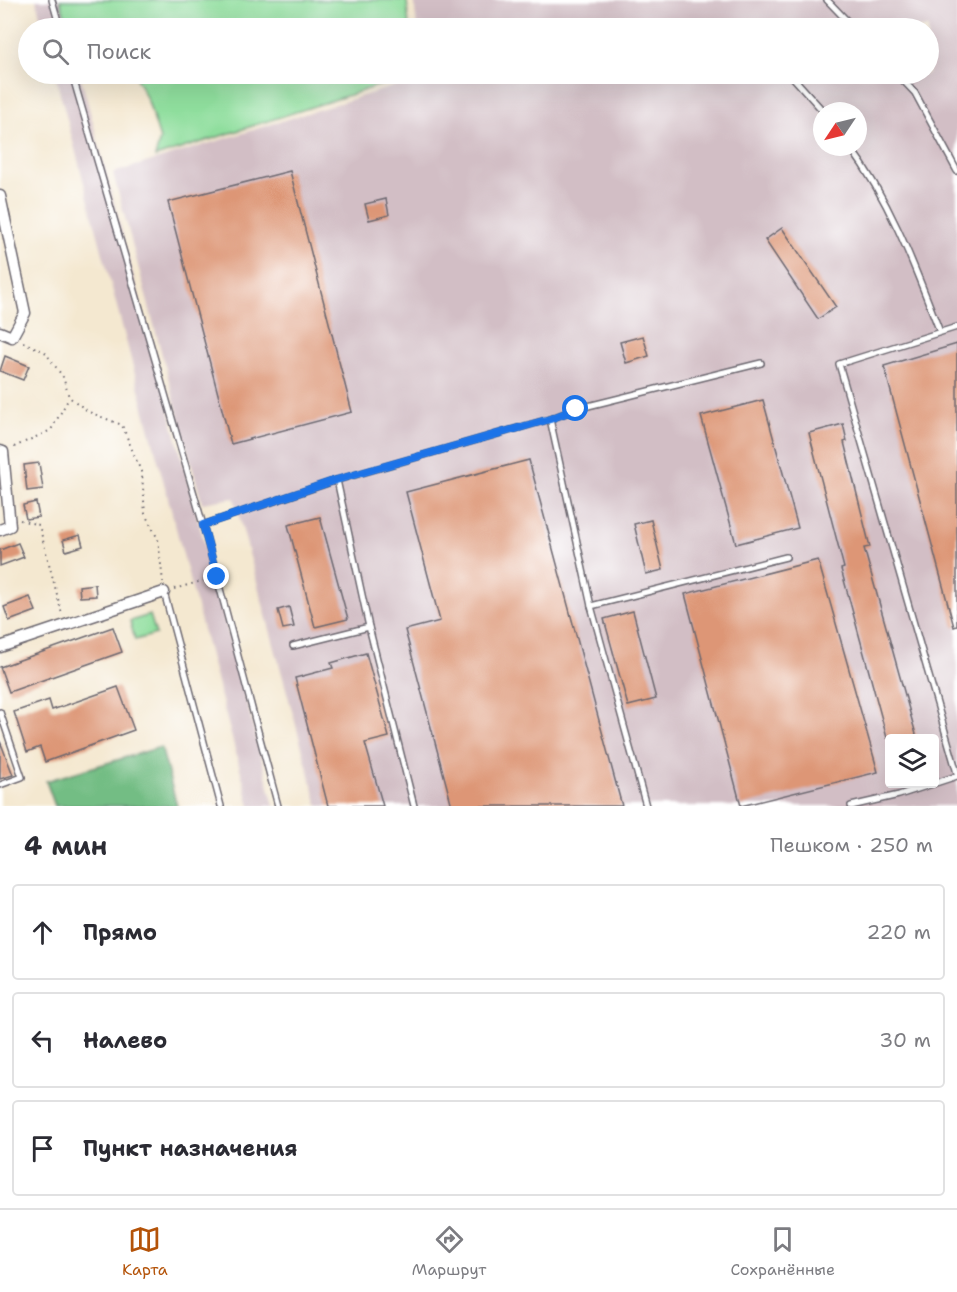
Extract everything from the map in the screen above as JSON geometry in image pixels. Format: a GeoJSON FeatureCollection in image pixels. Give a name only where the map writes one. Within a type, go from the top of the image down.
{"type":"FeatureCollection","features":[{"type":"Feature","properties":{"kind":"street"},"geometry":{"type":"LineString","coordinates":[[0,332],[12,337],[25,313],[1,200]]}},
{"type":"Feature","properties":{"kind":"street"},"geometry":{"type":"LineString","coordinates":[[1,452],[6,524]]}},
{"type":"Feature","properties":{"kind":"street"},"geometry":{"type":"LineString","coordinates":[[0,647],[164,592]]}},
{"type":"Feature","properties":{"kind":"lane"},"geometry":{"type":"LineString","coordinates":[[52,0],[57,18]]}},
{"type":"Feature","properties":{"kind":"lane"},"geometry":{"type":"LineString","coordinates":[[827,0],[844,18]]}},
{"type":"Feature","properties":{"kind":"lane"},"geometry":{"type":"LineString","coordinates":[[75,84],[203,525],[278,806]]}},
{"type":"Feature","properties":{"kind":"lane"},"geometry":{"type":"LineString","coordinates":[[799,84],[815,102]]}},
{"type":"Feature","properties":{"kind":"lane"},"geometry":{"type":"LineString","coordinates":[[906,84],[915,93],[957,171]]}},
{"type":"Feature","properties":{"kind":"lane"},"geometry":{"type":"LineString","coordinates":[[857,156],[906,245],[940,332]]}},
{"type":"Feature","properties":{"kind":"lane"},"geometry":{"type":"LineString","coordinates":[[851,806],[899,795],[957,775],[839,364],[957,327]]}},
{"type":"Feature","properties":{"kind":"lane"},"geometry":{"type":"LineString","coordinates":[[203,525],[336,480],[550,419],[576,409],[761,363]]}},
{"type":"Feature","properties":{"kind":"lane"},"geometry":{"type":"LineString","coordinates":[[550,419],[591,606],[646,806]]}},
{"type":"Feature","properties":{"kind":"lane"},"geometry":{"type":"LineString","coordinates":[[336,480],[369,627],[414,806]]}},
{"type":"Feature","properties":{"kind":"lane"},"geometry":{"type":"LineString","coordinates":[[591,606],[786,556]]}},
{"type":"Feature","properties":{"kind":"lane"},"geometry":{"type":"LineString","coordinates":[[164,592],[221,806]]}},
{"type":"Feature","properties":{"kind":"lane"},"geometry":{"type":"LineString","coordinates":[[293,646],[369,627]]}},
{"type":"Feature","properties":{"kind":"lane"},"geometry":{"type":"LineString","coordinates":[[0,712],[22,777],[0,785]]}},
{"type":"Feature","properties":{"kind":"path"},"geometry":{"type":"LineString","coordinates":[[12,337],[45,352],[63,376],[69,397],[89,412],[122,425],[142,474],[145,514],[158,539],[164,592]]}},
{"type":"Feature","properties":{"kind":"path"},"geometry":{"type":"LineString","coordinates":[[1,452],[51,430],[69,397]]}},
{"type":"Feature","properties":{"kind":"path"},"geometry":{"type":"LineString","coordinates":[[6,524],[39,525],[65,625]]}},
{"type":"Feature","properties":{"kind":"path"},"geometry":{"type":"LineString","coordinates":[[180,588],[217,577]]}},
{"type":"Feature","properties":{"kind":"shaded area"},"geometry":{"type":"Polygon","coordinates":[[[36,0],[60,0],[65,18],[40,18],[36,0]]]}},
{"type":"Feature","properties":{"kind":"shaded area"},"geometry":{"type":"Polygon","coordinates":[[[414,0],[957,0],[957,806],[318,806],[234,498],[202,503],[113,173],[402,84],[939,84],[939,18],[416,18],[414,0]]]}},
{"type":"Feature","properties":{"kind":"shaded area"},"geometry":{"type":"Polygon","coordinates":[[[58,84],[83,84],[274,806],[250,806],[58,84]]]}},
{"type":"Feature","properties":{"kind":"green space"},"geometry":{"type":"Polygon","coordinates":[[[60,0],[407,0],[408,18],[66,18],[60,0]]]}},
{"type":"Feature","properties":{"kind":"green space"},"geometry":{"type":"Polygon","coordinates":[[[139,84],[384,84],[155,157],[160,139],[148,101],[139,84]]]}},
{"type":"Feature","properties":{"kind":"green space"},"geometry":{"type":"Polygon","coordinates":[[[150,615],[156,634],[135,640],[130,621],[150,615]]]}},
{"type":"Feature","properties":{"kind":"green space"},"geometry":{"type":"Polygon","coordinates":[[[161,747],[177,806],[55,806],[46,781],[161,747]]]}},
{"type":"Feature","properties":{"kind":"building"},"geometry":{"type":"Polygon","coordinates":[[[290,171],[352,412],[231,444],[168,202],[290,171]]]}},
{"type":"Feature","properties":{"kind":"building"},"geometry":{"type":"Polygon","coordinates":[[[386,199],[389,215],[369,220],[365,204],[386,199]]]}},
{"type":"Feature","properties":{"kind":"building"},"geometry":{"type":"Polygon","coordinates":[[[782,228],[836,307],[818,319],[765,240],[782,228]]]}},
{"type":"Feature","properties":{"kind":"building"},"geometry":{"type":"Polygon","coordinates":[[[643,336],[649,356],[626,363],[620,342],[643,336]]]}},
{"type":"Feature","properties":{"kind":"building"},"geometry":{"type":"Polygon","coordinates":[[[957,344],[957,626],[954,627],[884,366],[957,344]]]}},
{"type":"Feature","properties":{"kind":"building"},"geometry":{"type":"Polygon","coordinates":[[[5,356],[29,366],[23,380],[0,371],[5,356]]]}},
{"type":"Feature","properties":{"kind":"building"},"geometry":{"type":"Polygon","coordinates":[[[763,400],[798,528],[736,544],[701,416],[763,400]]]}},
{"type":"Feature","properties":{"kind":"building"},"geometry":{"type":"Polygon","coordinates":[[[843,424],[847,441],[844,442],[870,547],[864,548],[916,734],[886,734],[841,569],[844,568],[809,433],[843,424]]]}},
{"type":"Feature","properties":{"kind":"building"},"geometry":{"type":"Polygon","coordinates":[[[529,460],[622,806],[452,806],[405,630],[440,621],[406,492],[529,460]]]}},
{"type":"Feature","properties":{"kind":"building"},"geometry":{"type":"Polygon","coordinates":[[[39,463],[43,489],[27,491],[24,465],[39,463]]]}},
{"type":"Feature","properties":{"kind":"building"},"geometry":{"type":"Polygon","coordinates":[[[36,502],[39,517],[26,519],[23,505],[36,502]]]}},
{"type":"Feature","properties":{"kind":"building"},"geometry":{"type":"Polygon","coordinates":[[[320,517],[348,619],[315,627],[288,525],[320,517]]]}},
{"type":"Feature","properties":{"kind":"building"},"geometry":{"type":"Polygon","coordinates":[[[651,520],[663,570],[646,574],[634,524],[651,520]]]}},
{"type":"Feature","properties":{"kind":"building"},"geometry":{"type":"Polygon","coordinates":[[[80,535],[83,546],[66,551],[63,540],[80,535]]]}},
{"type":"Feature","properties":{"kind":"building"},"geometry":{"type":"Polygon","coordinates":[[[18,543],[24,557],[0,566],[0,550],[18,543]]]}},
{"type":"Feature","properties":{"kind":"building"},"geometry":{"type":"Polygon","coordinates":[[[818,560],[878,772],[741,806],[685,594],[818,560]]]}},
{"type":"Feature","properties":{"kind":"building"},"geometry":{"type":"Polygon","coordinates":[[[95,584],[96,596],[80,597],[79,586],[95,584]]]}},
{"type":"Feature","properties":{"kind":"building"},"geometry":{"type":"Polygon","coordinates":[[[30,597],[36,611],[9,621],[4,607],[30,597]]]}},
{"type":"Feature","properties":{"kind":"building"},"geometry":{"type":"Polygon","coordinates":[[[289,607],[294,627],[283,629],[278,610],[289,607]]]}},
{"type":"Feature","properties":{"kind":"building"},"geometry":{"type":"Polygon","coordinates":[[[633,611],[656,699],[628,706],[604,619],[633,611]]]}},
{"type":"Feature","properties":{"kind":"building"},"geometry":{"type":"Polygon","coordinates":[[[113,627],[122,652],[9,692],[0,667],[113,627]]]}},
{"type":"Feature","properties":{"kind":"building"},"geometry":{"type":"Polygon","coordinates":[[[366,653],[389,737],[365,743],[383,806],[328,806],[295,678],[333,668],[331,663],[366,653]]]}},
{"type":"Feature","properties":{"kind":"building"},"geometry":{"type":"Polygon","coordinates":[[[118,687],[134,730],[45,762],[40,747],[27,752],[14,712],[49,700],[52,710],[118,687]]]}},
{"type":"Feature","properties":{"kind":"building"},"geometry":{"type":"Polygon","coordinates":[[[0,741],[13,775],[0,779],[0,741]]]}},
{"type":"Feature","properties":{"kind":"route"},"geometry":{"type":"LineString","coordinates":[[217,577],[203,525],[336,480],[550,419],[576,409]]}}]}
